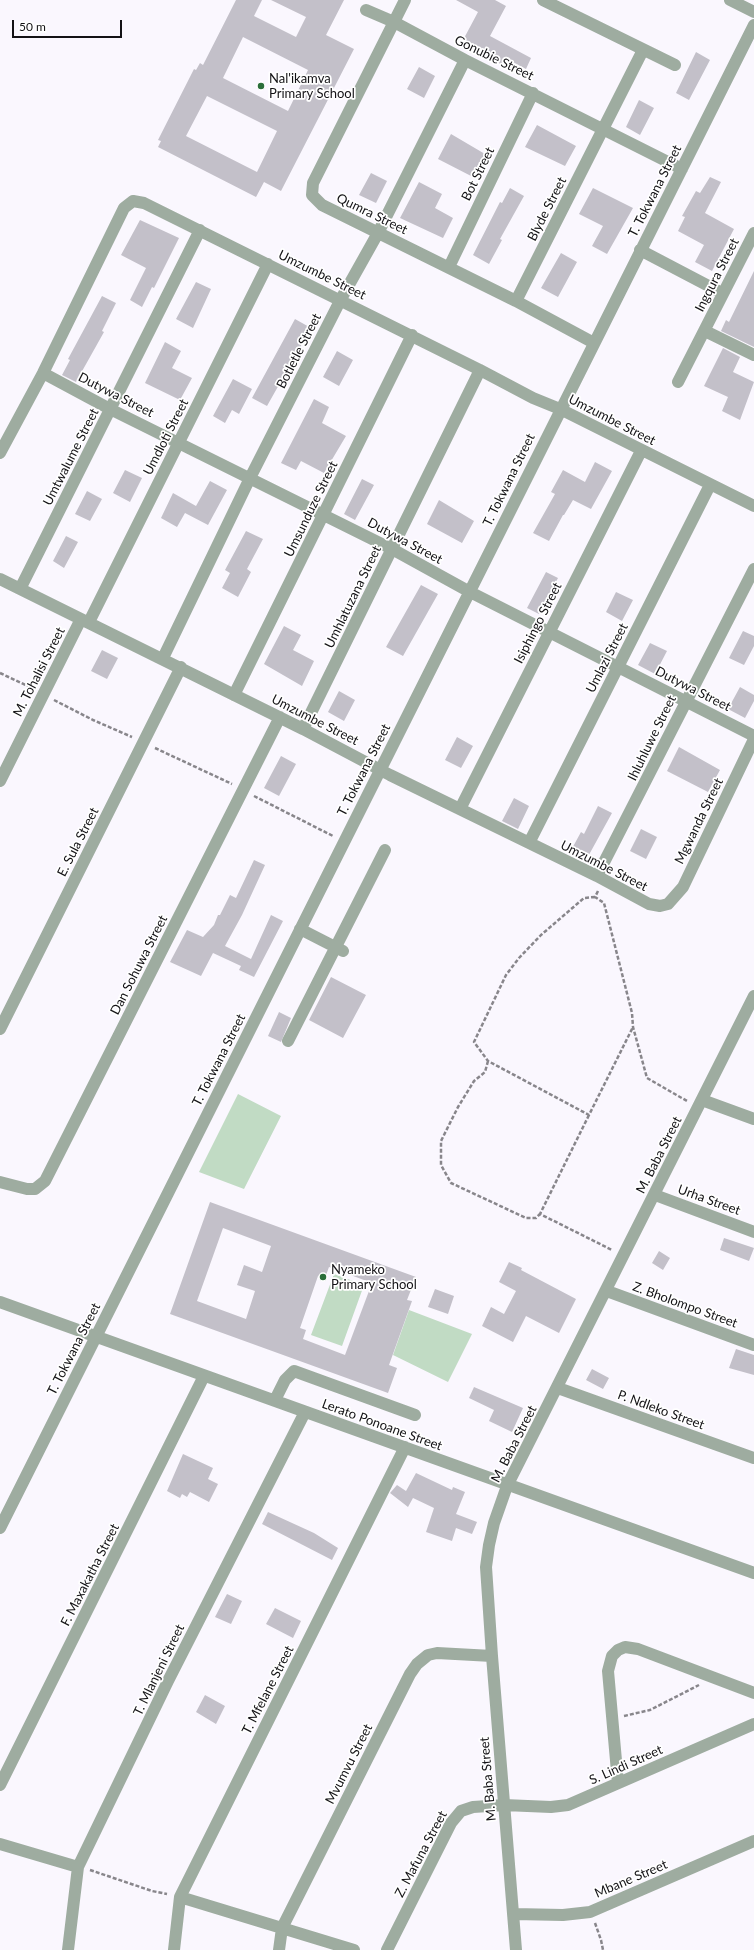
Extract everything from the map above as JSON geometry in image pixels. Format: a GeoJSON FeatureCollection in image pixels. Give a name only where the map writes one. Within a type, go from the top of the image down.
{"type":"FeatureCollection","features":[{"type":"Feature","properties":{"kind":"street"},"geometry":{"type":"LineString","coordinates":[[394,22],[405,0]]}},
{"type":"Feature","properties":{"kind":"street"},"geometry":{"type":"LineString","coordinates":[[543,0],[675,65]]}},
{"type":"Feature","properties":{"kind":"street"},"geometry":{"type":"LineString","coordinates":[[730,0],[754,12]]}},
{"type":"Feature","properties":{"kind":"street","name":"Gonubie Street"},"geometry":{"type":"LineString","coordinates":[[366,10],[394,22],[465,60],[682,168]]}},
{"type":"Feature","properties":{"kind":"street","name":"Qumra Street"},"geometry":{"type":"LineString","coordinates":[[394,22],[313,183],[312,195],[322,205],[449,267],[594,343]]}},
{"type":"Feature","properties":{"kind":"street","name":"T. Tokwana Street"},"geometry":{"type":"LineString","coordinates":[[0,1528],[379,770],[470,592],[560,409],[754,25]]}},
{"type":"Feature","properties":{"kind":"street"},"geometry":{"type":"LineString","coordinates":[[603,128],[643,50]]}},
{"type":"Feature","properties":{"kind":"street","name":"Botletle Street"},"geometry":{"type":"LineString","coordinates":[[163,658],[250,478],[341,300],[378,233],[465,60]]}},
{"type":"Feature","properties":{"kind":"street","name":"Bot Street"},"geometry":{"type":"LineString","coordinates":[[449,267],[533,93]]}},
{"type":"Feature","properties":{"kind":"street","name":"Blyde Street"},"geometry":{"type":"LineString","coordinates":[[516,301],[603,128]]}},
{"type":"Feature","properties":{"kind":"street","name":"Umzumbe Street"},"geometry":{"type":"LineString","coordinates":[[0,453],[42,373],[124,208],[133,200],[144,203],[200,230],[480,370],[532,398],[560,409],[641,451],[754,506]]}},
{"type":"Feature","properties":{"kind":"street","name":"Umtwalume Street"},"geometry":{"type":"LineString","coordinates":[[20,589],[200,230]]}},
{"type":"Feature","properties":{"kind":"street","name":"Ingqura Street"},"geometry":{"type":"LineString","coordinates":[[678,382],[722,293],[754,233]]}},
{"type":"Feature","properties":{"kind":"street"},"geometry":{"type":"LineString","coordinates":[[640,250],[722,293]]}},
{"type":"Feature","properties":{"kind":"street","name":"Umdloti Street"},"geometry":{"type":"LineString","coordinates":[[85,621],[179,443],[268,264]]}},
{"type":"Feature","properties":{"kind":"street","name":"Ingqura Street"},"geometry":{"type":"LineString","coordinates":[[705,330],[754,356]]}},
{"type":"Feature","properties":{"kind":"street","name":"Umsunduze Street"},"geometry":{"type":"LineString","coordinates":[[234,695],[412,336]]}},
{"type":"Feature","properties":{"kind":"street","name":"Umhlatuzana Street"},"geometry":{"type":"LineString","coordinates":[[303,729],[480,370]]}},
{"type":"Feature","properties":{"kind":"street","name":"Dutywa Street"},"geometry":{"type":"LineString","coordinates":[[42,373],[110,409],[392,549],[470,592],[686,700],[754,736]]}},
{"type":"Feature","properties":{"kind":"street","name":"Isiphingo Street"},"geometry":{"type":"LineString","coordinates":[[460,809],[641,451]]}},
{"type":"Feature","properties":{"kind":"street","name":"Umlazi Street"},"geometry":{"type":"LineString","coordinates":[[529,843],[710,485]]}},
{"type":"Feature","properties":{"kind":"street","name":"Ihluhluwe Street"},"geometry":{"type":"LineString","coordinates":[[600,878],[686,700],[754,569]]}},
{"type":"Feature","properties":{"kind":"street","name":"Umzumbe Street"},"geometry":{"type":"LineString","coordinates":[[0,579],[181,667],[280,717],[379,770],[600,878],[649,904],[660,906]]}},
{"type":"Feature","properties":{"kind":"street","name":"M. Tohalisi Street"},"geometry":{"type":"LineString","coordinates":[[0,781],[43,694],[85,621]]}},
{"type":"Feature","properties":{"kind":"street","name":"E. Sula Street"},"geometry":{"type":"LineString","coordinates":[[0,1029],[181,667]]}},
{"type":"Feature","properties":{"kind":"street","name":"Dan Sohuwa Street"},"geometry":{"type":"LineString","coordinates":[[0,1182],[27,1189],[35,1189],[45,1180],[280,717]]}},
{"type":"Feature","properties":{"kind":"street","name":"Mgwanda Street"},"geometry":{"type":"LineString","coordinates":[[660,906],[668,904],[675,898],[683,887],[754,739]]}},
{"type":"Feature","properties":{"kind":"street"},"geometry":{"type":"LineString","coordinates":[[288,1041],[339,949],[385,850]]}},
{"type":"Feature","properties":{"kind":"street"},"geometry":{"type":"LineString","coordinates":[[300,929],[339,949]]}},
{"type":"Feature","properties":{"kind":"street","name":"M. Baba Street"},"geometry":{"type":"LineString","coordinates":[[516,1950],[486,1567],[494,1523],[508,1486],[752,1004]]}},
{"type":"Feature","properties":{"kind":"street"},"geometry":{"type":"LineString","coordinates":[[701,1104],[754,1119]]}},
{"type":"Feature","properties":{"kind":"street","name":"Urha Street"},"geometry":{"type":"LineString","coordinates":[[655,1195],[754,1232]]}},
{"type":"Feature","properties":{"kind":"street","name":"Z. Bholompo Street"},"geometry":{"type":"LineString","coordinates":[[607,1291],[754,1345]]}},
{"type":"Feature","properties":{"kind":"street","name":"Lerato Ponoane Street"},"geometry":{"type":"LineString","coordinates":[[0,1302],[204,1376],[275,1400],[304,1412],[508,1486],[754,1573]]}},
{"type":"Feature","properties":{"kind":"street"},"geometry":{"type":"LineString","coordinates":[[275,1400],[285,1380],[294,1371],[415,1415]]}},
{"type":"Feature","properties":{"kind":"street","name":"F. Maxakatha Street"},"geometry":{"type":"LineString","coordinates":[[0,1785],[204,1376]]}},
{"type":"Feature","properties":{"kind":"street","name":"P. Ndleko Street"},"geometry":{"type":"LineString","coordinates":[[558,1388],[754,1458]]}},
{"type":"Feature","properties":{"kind":"street","name":"T. Mlanjeni Street"},"geometry":{"type":"LineString","coordinates":[[68,1950],[78,1866],[168,1681],[304,1412]]}},
{"type":"Feature","properties":{"kind":"street","name":"T. Mfelane Street"},"geometry":{"type":"LineString","coordinates":[[174,1950],[180,1897],[405,1448]]}},
{"type":"Feature","properties":{"kind":"street"},"geometry":{"type":"LineString","coordinates":[[618,1783],[608,1665],[618,1650],[625,1647],[638,1649],[754,1693]]}},
{"type":"Feature","properties":{"kind":"street","name":"Mvumvu Street"},"geometry":{"type":"LineString","coordinates":[[279,1950],[282,1928],[410,1674],[417,1664],[428,1655],[437,1653],[492,1656]]}},
{"type":"Feature","properties":{"kind":"street","name":"S. Lindi Street"},"geometry":{"type":"LineString","coordinates":[[504,1805],[551,1807],[568,1805],[754,1724]]}},
{"type":"Feature","properties":{"kind":"street","name":"Z. Mafuna Street"},"geometry":{"type":"LineString","coordinates":[[387,1950],[457,1814],[467,1808],[504,1805]]}},
{"type":"Feature","properties":{"kind":"street","name":"Mbane Street"},"geometry":{"type":"LineString","coordinates":[[514,1914],[563,1915],[590,1912],[754,1841]]}},
{"type":"Feature","properties":{"kind":"street"},"geometry":{"type":"LineString","coordinates":[[0,1844],[78,1866]]}},
{"type":"Feature","properties":{"kind":"street"},"geometry":{"type":"LineString","coordinates":[[180,1897],[354,1950]]}},
{"type":"Feature","properties":{"kind":"path"},"geometry":{"type":"LineString","coordinates":[[0,672],[93,720],[143,742],[243,790],[336,837]]}},
{"type":"Feature","properties":{"kind":"path"},"geometry":{"type":"LineString","coordinates":[[595,897],[600,878]]}},
{"type":"Feature","properties":{"kind":"path"},"geometry":{"type":"LineString","coordinates":[[589,1114],[488,1061],[474,1042],[506,976],[524,952],[584,898],[595,897],[604,903],[632,1013],[633,1027],[647,1078],[701,1104]]}},
{"type":"Feature","properties":{"kind":"path"},"geometry":{"type":"LineString","coordinates":[[488,1061],[485,1072],[474,1081],[458,1107],[441,1141],[441,1165],[451,1183],[526,1218],[536,1218],[540,1214],[633,1027]]}},
{"type":"Feature","properties":{"kind":"path"},"geometry":{"type":"LineString","coordinates":[[540,1214],[611,1249],[622,1261]]}},
{"type":"Feature","properties":{"kind":"path"},"geometry":{"type":"LineString","coordinates":[[612,1719],[650,1710],[714,1678]]}},
{"type":"Feature","properties":{"kind":"path"},"geometry":{"type":"LineString","coordinates":[[78,1866],[152,1891],[180,1897]]}},
{"type":"Feature","properties":{"kind":"path"},"geometry":{"type":"LineString","coordinates":[[590,1912],[601,1940],[603,1950]]}},
{"type":"Feature","properties":{"kind":"green space"},"geometry":{"type":"Polygon","coordinates":[[[238,1094],[281,1116],[244,1189],[199,1172],[238,1094]]]}},
{"type":"Feature","properties":{"kind":"green space"},"geometry":{"type":"Polygon","coordinates":[[[334,1274],[364,1285],[342,1346],[311,1335],[334,1274]]]}},
{"type":"Feature","properties":{"kind":"green space"},"geometry":{"type":"Polygon","coordinates":[[[409,1310],[472,1334],[448,1382],[393,1355],[409,1310]]]}},
{"type":"Feature","properties":{"kind":"building"},"geometry":{"type":"Polygon","coordinates":[[[236,0],[262,0],[254,16],[296,37],[306,17],[271,0],[344,0],[326,35],[354,49],[281,191],[264,182],[256,197],[158,147],[161,141],[158,140],[194,69],[196,70],[200,63],[203,65],[236,0]],[[243,37],[223,78],[288,111],[308,70],[243,37]],[[207,96],[186,136],[257,172],[277,131],[207,96]]]}},
{"type":"Feature","properties":{"kind":"building"},"geometry":{"type":"Polygon","coordinates":[[[456,0],[495,0],[506,6],[490,36],[531,58],[526,69],[513,62],[509,69],[462,42],[478,12],[456,0]]]}},
{"type":"Feature","properties":{"kind":"building"},"geometry":{"type":"Polygon","coordinates":[[[696,52],[710,60],[689,100],[676,93],[696,52]]]}},
{"type":"Feature","properties":{"kind":"building"},"geometry":{"type":"Polygon","coordinates":[[[419,67],[435,76],[424,98],[407,89],[419,67]]]}},
{"type":"Feature","properties":{"kind":"building"},"geometry":{"type":"Polygon","coordinates":[[[639,100],[654,108],[640,135],[626,127],[639,100]]]}},
{"type":"Feature","properties":{"kind":"building"},"geometry":{"type":"Polygon","coordinates":[[[537,125],[576,146],[565,166],[525,147],[537,125]]]}},
{"type":"Feature","properties":{"kind":"building"},"geometry":{"type":"Polygon","coordinates":[[[451,134],[485,154],[473,177],[438,159],[451,134]]]}},
{"type":"Feature","properties":{"kind":"building"},"geometry":{"type":"Polygon","coordinates":[[[371,173],[387,181],[376,203],[359,195],[371,173]]]}},
{"type":"Feature","properties":{"kind":"building"},"geometry":{"type":"Polygon","coordinates":[[[710,177],[721,182],[705,213],[734,229],[712,271],[695,262],[704,245],[678,231],[685,217],[682,216],[696,191],[700,193],[710,177]]]}},
{"type":"Feature","properties":{"kind":"building"},"geometry":{"type":"Polygon","coordinates":[[[419,182],[442,194],[435,208],[453,218],[443,238],[400,218],[419,182]]]}},
{"type":"Feature","properties":{"kind":"building"},"geometry":{"type":"Polygon","coordinates":[[[510,188],[524,196],[500,239],[502,240],[489,264],[473,255],[500,202],[502,203],[510,188]]]}},
{"type":"Feature","properties":{"kind":"building"},"geometry":{"type":"Polygon","coordinates":[[[593,188],[633,208],[607,254],[592,246],[603,226],[579,214],[593,188]]]}},
{"type":"Feature","properties":{"kind":"building"},"geometry":{"type":"Polygon","coordinates":[[[140,220],[179,238],[154,288],[152,287],[142,307],[130,300],[146,268],[121,255],[140,220]]]}},
{"type":"Feature","properties":{"kind":"building"},"geometry":{"type":"Polygon","coordinates":[[[561,253],[577,262],[558,297],[541,288],[561,253]]]}},
{"type":"Feature","properties":{"kind":"building"},"geometry":{"type":"Polygon","coordinates":[[[754,271],[754,347],[721,331],[726,320],[729,322],[754,271]]]}},
{"type":"Feature","properties":{"kind":"building"},"geometry":{"type":"Polygon","coordinates":[[[196,282],[211,289],[193,328],[176,319],[196,282]]]}},
{"type":"Feature","properties":{"kind":"building"},"geometry":{"type":"Polygon","coordinates":[[[102,296],[116,303],[102,331],[104,332],[76,382],[62,375],[70,360],[68,359],[102,296]]]}},
{"type":"Feature","properties":{"kind":"building"},"geometry":{"type":"Polygon","coordinates":[[[295,319],[311,328],[267,406],[252,398],[295,319]]]}},
{"type":"Feature","properties":{"kind":"building"},"geometry":{"type":"Polygon","coordinates":[[[165,342],[181,351],[172,368],[192,378],[180,400],[145,383],[165,342]]]}},
{"type":"Feature","properties":{"kind":"building"},"geometry":{"type":"Polygon","coordinates":[[[723,348],[740,357],[733,372],[754,382],[740,420],[722,411],[728,397],[704,386],[723,348]]]}},
{"type":"Feature","properties":{"kind":"building"},"geometry":{"type":"Polygon","coordinates":[[[337,351],[353,360],[339,386],[323,377],[337,351]]]}},
{"type":"Feature","properties":{"kind":"building"},"geometry":{"type":"Polygon","coordinates":[[[233,379],[252,389],[239,414],[232,410],[225,423],[213,416],[233,379]]]}},
{"type":"Feature","properties":{"kind":"building"},"geometry":{"type":"Polygon","coordinates":[[[314,399],[329,407],[322,423],[346,436],[324,473],[301,461],[296,470],[281,463],[314,399]]]}},
{"type":"Feature","properties":{"kind":"building"},"geometry":{"type":"Polygon","coordinates":[[[595,462],[612,471],[591,509],[573,500],[549,541],[533,533],[555,494],[551,492],[563,470],[585,482],[595,462]]]}},
{"type":"Feature","properties":{"kind":"building"},"geometry":{"type":"Polygon","coordinates":[[[125,470],[142,478],[130,502],[113,493],[125,470]]]}},
{"type":"Feature","properties":{"kind":"building"},"geometry":{"type":"Polygon","coordinates":[[[362,479],[374,485],[355,520],[344,514],[362,479]]]}},
{"type":"Feature","properties":{"kind":"building"},"geometry":{"type":"Polygon","coordinates":[[[210,481],[227,490],[208,525],[185,513],[177,527],[161,518],[173,493],[196,506],[210,481]]]}},
{"type":"Feature","properties":{"kind":"building"},"geometry":{"type":"Polygon","coordinates":[[[87,491],[102,499],[90,521],[75,514],[87,491]]]}},
{"type":"Feature","properties":{"kind":"building"},"geometry":{"type":"Polygon","coordinates":[[[439,500],[474,521],[462,543],[427,524],[439,500]]]}},
{"type":"Feature","properties":{"kind":"building"},"geometry":{"type":"Polygon","coordinates":[[[246,531],[263,539],[247,569],[251,572],[238,597],[222,588],[230,573],[225,570],[246,531]]]}},
{"type":"Feature","properties":{"kind":"building"},"geometry":{"type":"Polygon","coordinates":[[[66,536],[78,542],[64,568],[53,561],[66,536]]]}},
{"type":"Feature","properties":{"kind":"building"},"geometry":{"type":"Polygon","coordinates":[[[546,572],[558,578],[539,614],[527,608],[546,572]]]}},
{"type":"Feature","properties":{"kind":"building"},"geometry":{"type":"Polygon","coordinates":[[[421,585],[438,594],[403,656],[386,647],[421,585]]]}},
{"type":"Feature","properties":{"kind":"building"},"geometry":{"type":"Polygon","coordinates":[[[616,592],[633,600],[622,621],[606,612],[616,592]]]}},
{"type":"Feature","properties":{"kind":"building"},"geometry":{"type":"Polygon","coordinates":[[[284,626],[301,635],[293,650],[314,661],[302,686],[264,664],[284,626]]]}},
{"type":"Feature","properties":{"kind":"building"},"geometry":{"type":"Polygon","coordinates":[[[743,631],[754,636],[754,646],[744,665],[729,658],[743,631]]]}},
{"type":"Feature","properties":{"kind":"building"},"geometry":{"type":"Polygon","coordinates":[[[650,643],[667,651],[655,674],[638,665],[650,643]]]}},
{"type":"Feature","properties":{"kind":"building"},"geometry":{"type":"Polygon","coordinates":[[[102,650],[118,658],[107,679],[91,671],[102,650]]]}},
{"type":"Feature","properties":{"kind":"building"},"geometry":{"type":"Polygon","coordinates":[[[740,687],[754,695],[754,701],[745,718],[728,709],[740,687]]]}},
{"type":"Feature","properties":{"kind":"building"},"geometry":{"type":"Polygon","coordinates":[[[339,691],[355,700],[344,721],[328,712],[339,691]]]}},
{"type":"Feature","properties":{"kind":"building"},"geometry":{"type":"Polygon","coordinates":[[[457,737],[473,746],[461,768],[445,760],[457,737]]]}},
{"type":"Feature","properties":{"kind":"building"},"geometry":{"type":"Polygon","coordinates":[[[679,747],[720,770],[708,792],[667,771],[679,747]]]}},
{"type":"Feature","properties":{"kind":"building"},"geometry":{"type":"Polygon","coordinates":[[[281,756],[296,764],[279,796],[264,788],[281,756]]]}},
{"type":"Feature","properties":{"kind":"building"},"geometry":{"type":"Polygon","coordinates":[[[514,798],[529,806],[518,829],[502,821],[514,798]]]}},
{"type":"Feature","properties":{"kind":"building"},"geometry":{"type":"Polygon","coordinates":[[[598,806],[612,813],[585,862],[569,854],[581,832],[584,834],[598,806]]]}},
{"type":"Feature","properties":{"kind":"building"},"geometry":{"type":"Polygon","coordinates":[[[641,829],[657,837],[646,859],[630,851],[641,829]]]}},
{"type":"Feature","properties":{"kind":"building"},"geometry":{"type":"Polygon","coordinates":[[[254,860],[265,865],[242,915],[225,946],[251,959],[271,915],[283,921],[254,977],[239,970],[241,966],[213,953],[201,976],[170,962],[187,930],[203,937],[214,925],[230,895],[236,898],[254,860]]]}},
{"type":"Feature","properties":{"kind":"building"},"geometry":{"type":"Polygon","coordinates":[[[331,977],[366,995],[343,1038],[309,1020],[331,977]]]}},
{"type":"Feature","properties":{"kind":"building"},"geometry":{"type":"Polygon","coordinates":[[[279,1012],[291,1018],[281,1042],[268,1036],[279,1012]]]}},
{"type":"Feature","properties":{"kind":"building"},"geometry":{"type":"Polygon","coordinates":[[[210,1202],[416,1277],[407,1300],[412,1301],[389,1365],[397,1368],[388,1393],[170,1314],[210,1202]],[[223,1228],[197,1301],[246,1319],[255,1291],[237,1285],[244,1265],[262,1272],[271,1246],[223,1228]],[[329,1267],[325,1278],[318,1276],[300,1328],[306,1330],[303,1339],[345,1355],[372,1283],[329,1267]]]}},
{"type":"Feature","properties":{"kind":"building"},"geometry":{"type":"Polygon","coordinates":[[[724,1238],[754,1248],[749,1261],[720,1250],[724,1238]]]}},
{"type":"Feature","properties":{"kind":"building"},"geometry":{"type":"Polygon","coordinates":[[[659,1251],[670,1258],[663,1270],[652,1263],[659,1251]]]}},
{"type":"Feature","properties":{"kind":"building"},"geometry":{"type":"Polygon","coordinates":[[[509,1262],[522,1268],[521,1270],[576,1299],[559,1333],[526,1316],[513,1342],[482,1326],[491,1307],[504,1314],[516,1291],[499,1282],[509,1262]]]}},
{"type":"Feature","properties":{"kind":"building"},"geometry":{"type":"Polygon","coordinates":[[[435,1289],[454,1296],[448,1314],[428,1307],[435,1289]]]}},
{"type":"Feature","properties":{"kind":"building"},"geometry":{"type":"Polygon","coordinates":[[[736,1349],[754,1355],[754,1375],[729,1368],[736,1349]]]}},
{"type":"Feature","properties":{"kind":"building"},"geometry":{"type":"Polygon","coordinates":[[[592,1369],[609,1378],[603,1389],[586,1380],[592,1369]]]}},
{"type":"Feature","properties":{"kind":"building"},"geometry":{"type":"Polygon","coordinates":[[[474,1387],[523,1408],[512,1432],[489,1421],[494,1410],[469,1398],[474,1387]]]}},
{"type":"Feature","properties":{"kind":"building"},"geometry":{"type":"Polygon","coordinates":[[[183,1454],[213,1468],[208,1479],[218,1484],[209,1502],[190,1492],[187,1497],[182,1494],[180,1498],[167,1491],[183,1454]]]}},
{"type":"Feature","properties":{"kind":"building"},"geometry":{"type":"Polygon","coordinates":[[[416,1473],[452,1490],[453,1487],[465,1492],[456,1514],[477,1522],[472,1534],[456,1528],[452,1541],[426,1532],[434,1508],[413,1498],[408,1507],[390,1493],[397,1485],[406,1491],[416,1473]]]}},
{"type":"Feature","properties":{"kind":"building"},"geometry":{"type":"Polygon","coordinates":[[[268,1512],[314,1533],[338,1548],[332,1560],[262,1524],[268,1512]]]}},
{"type":"Feature","properties":{"kind":"building"},"geometry":{"type":"Polygon","coordinates":[[[227,1594],[242,1601],[231,1624],[215,1617],[227,1594]]]}},
{"type":"Feature","properties":{"kind":"building"},"geometry":{"type":"Polygon","coordinates":[[[275,1608],[301,1621],[293,1638],[266,1624],[275,1608]]]}},
{"type":"Feature","properties":{"kind":"building"},"geometry":{"type":"Polygon","coordinates":[[[205,1695],[225,1706],[216,1724],[196,1712],[205,1695]]]}},
{"type":"Feature","properties":{"kind":"place","name":"Nal'ikamva Primary School"},"geometry":{"type":"Point","coordinates":[261,86]}},
{"type":"Feature","properties":{"kind":"place","name":"Nyameko Primary School"},"geometry":{"type":"Point","coordinates":[323,1277]}}]}
